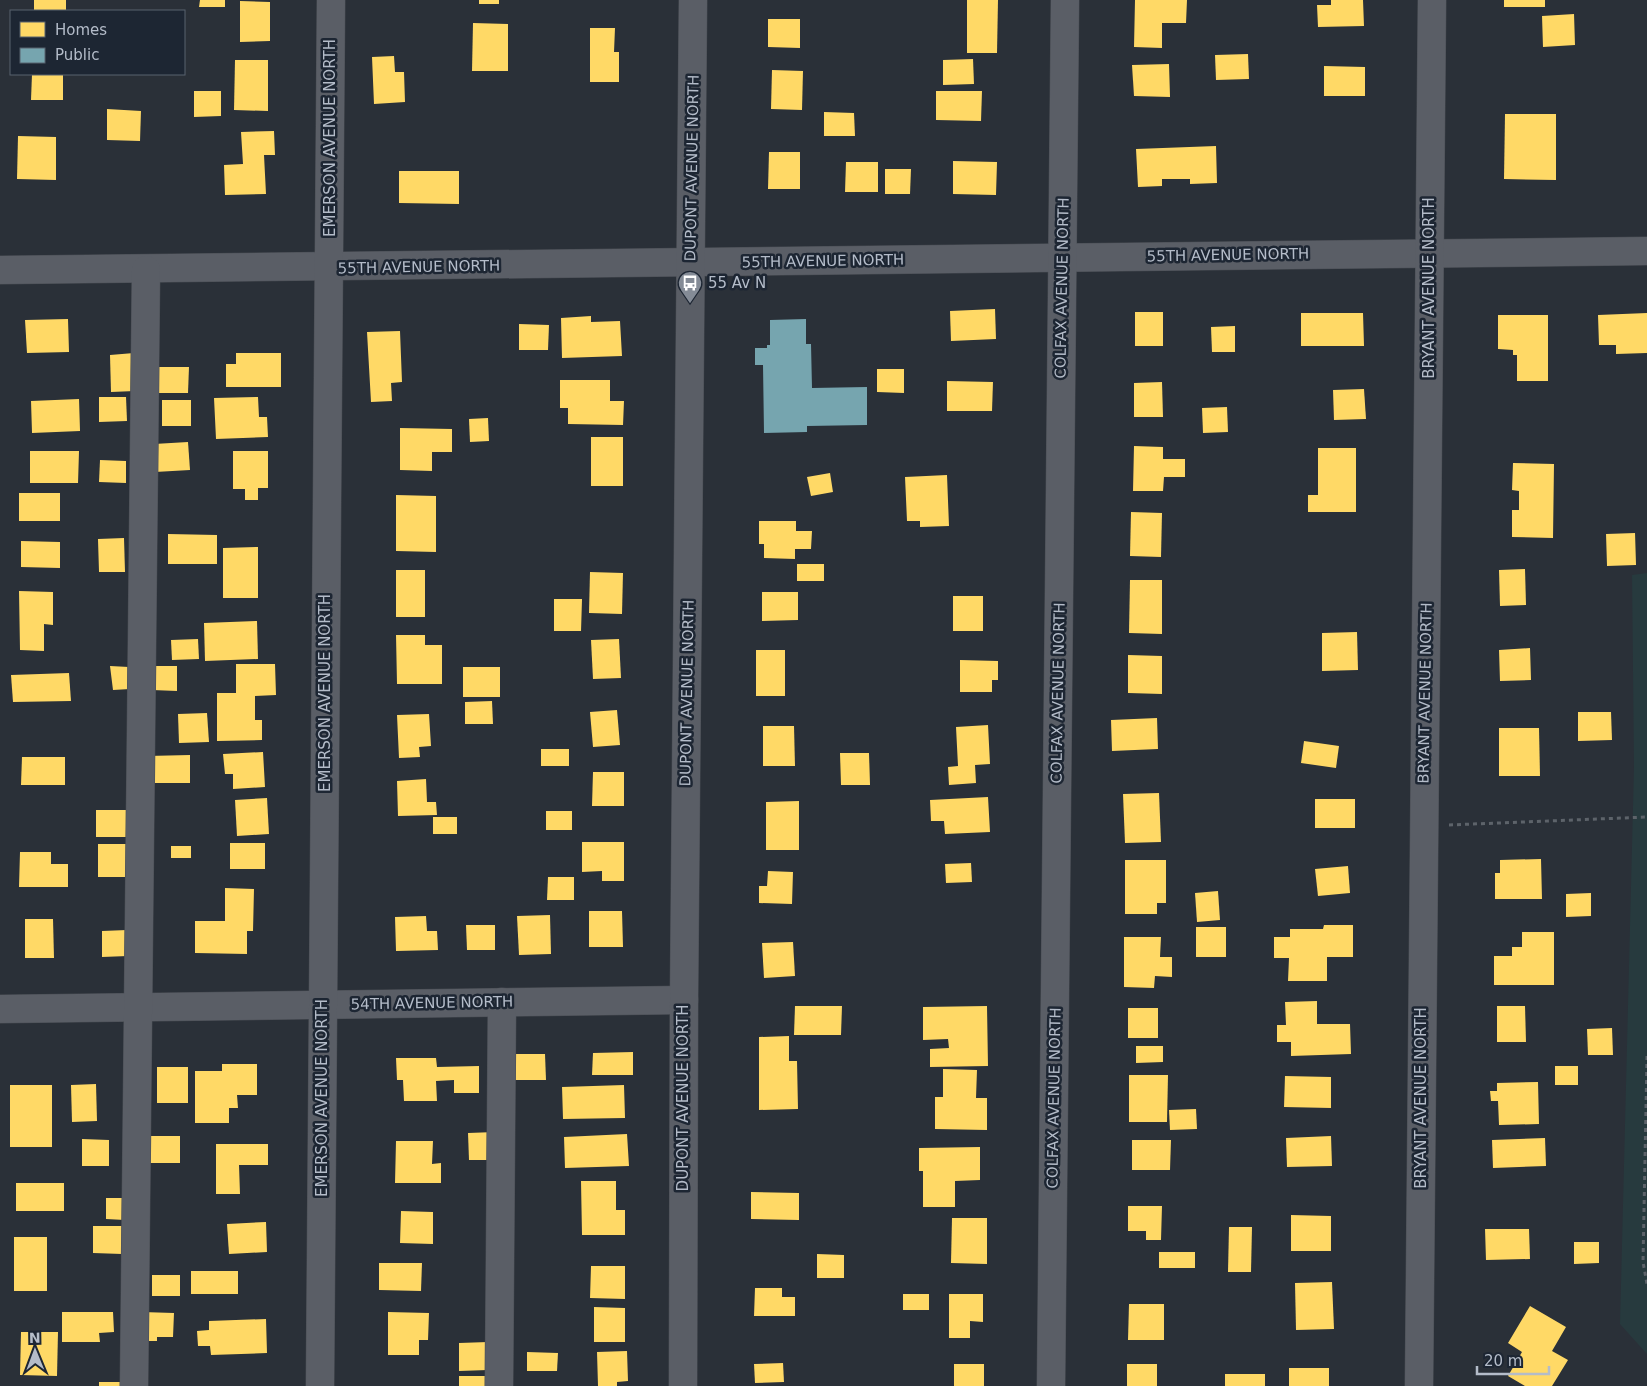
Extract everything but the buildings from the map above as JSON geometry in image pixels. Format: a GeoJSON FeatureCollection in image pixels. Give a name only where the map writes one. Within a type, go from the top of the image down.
{"type":"FeatureCollection","features":[{"type":"Feature","properties":{"kind":"street","name":"EMERSON AVENUE NORTH"},"geometry":{"type":"LineString","coordinates":[[320,1386],[331,0]]}},
{"type":"Feature","properties":{"kind":"street","name":"DUPONT AVENUE NORTH"},"geometry":{"type":"LineString","coordinates":[[683,1386],[684,1000],[693,0]]}},
{"type":"Feature","properties":{"kind":"street","name":"COLFAX AVENUE NORTH"},"geometry":{"type":"LineString","coordinates":[[1051,1386],[1065,0]]}},
{"type":"Feature","properties":{"kind":"street","name":"BRYANT AVENUE NORTH"},"geometry":{"type":"LineString","coordinates":[[1419,1386],[1432,0]]}},
{"type":"Feature","properties":{"kind":"street","name":"55TH AVENUE NORTH"},"geometry":{"type":"LineString","coordinates":[[0,270],[329,268],[1062,257],[1647,251]]}},
{"type":"Feature","properties":{"kind":"street"},"geometry":{"type":"LineString","coordinates":[[134,1386],[146,270]]}},
{"type":"Feature","properties":{"kind":"street","name":"54TH AVENUE NORTH"},"geometry":{"type":"LineString","coordinates":[[0,1009],[684,1000]]}},
{"type":"Feature","properties":{"kind":"street"},"geometry":{"type":"LineString","coordinates":[[499,1386],[502,1002]]}},
{"type":"Feature","properties":{"kind":"path"},"geometry":{"type":"LineString","coordinates":[[1424,826],[1647,818]]}},
{"type":"Feature","properties":{"kind":"path"},"geometry":{"type":"LineString","coordinates":[[1647,1056],[1643,1262],[1647,1284]]}},
{"type":"Feature","properties":{"kind":"green space"},"geometry":{"type":"Polygon","coordinates":[[[1647,573],[1647,1354],[1620,1324],[1634,767],[1632,575],[1647,573]]]}},
{"type":"Feature","properties":{"kind":"place","name":"55 Av N"},"geometry":{"type":"Point","coordinates":[690,304]}}]}
